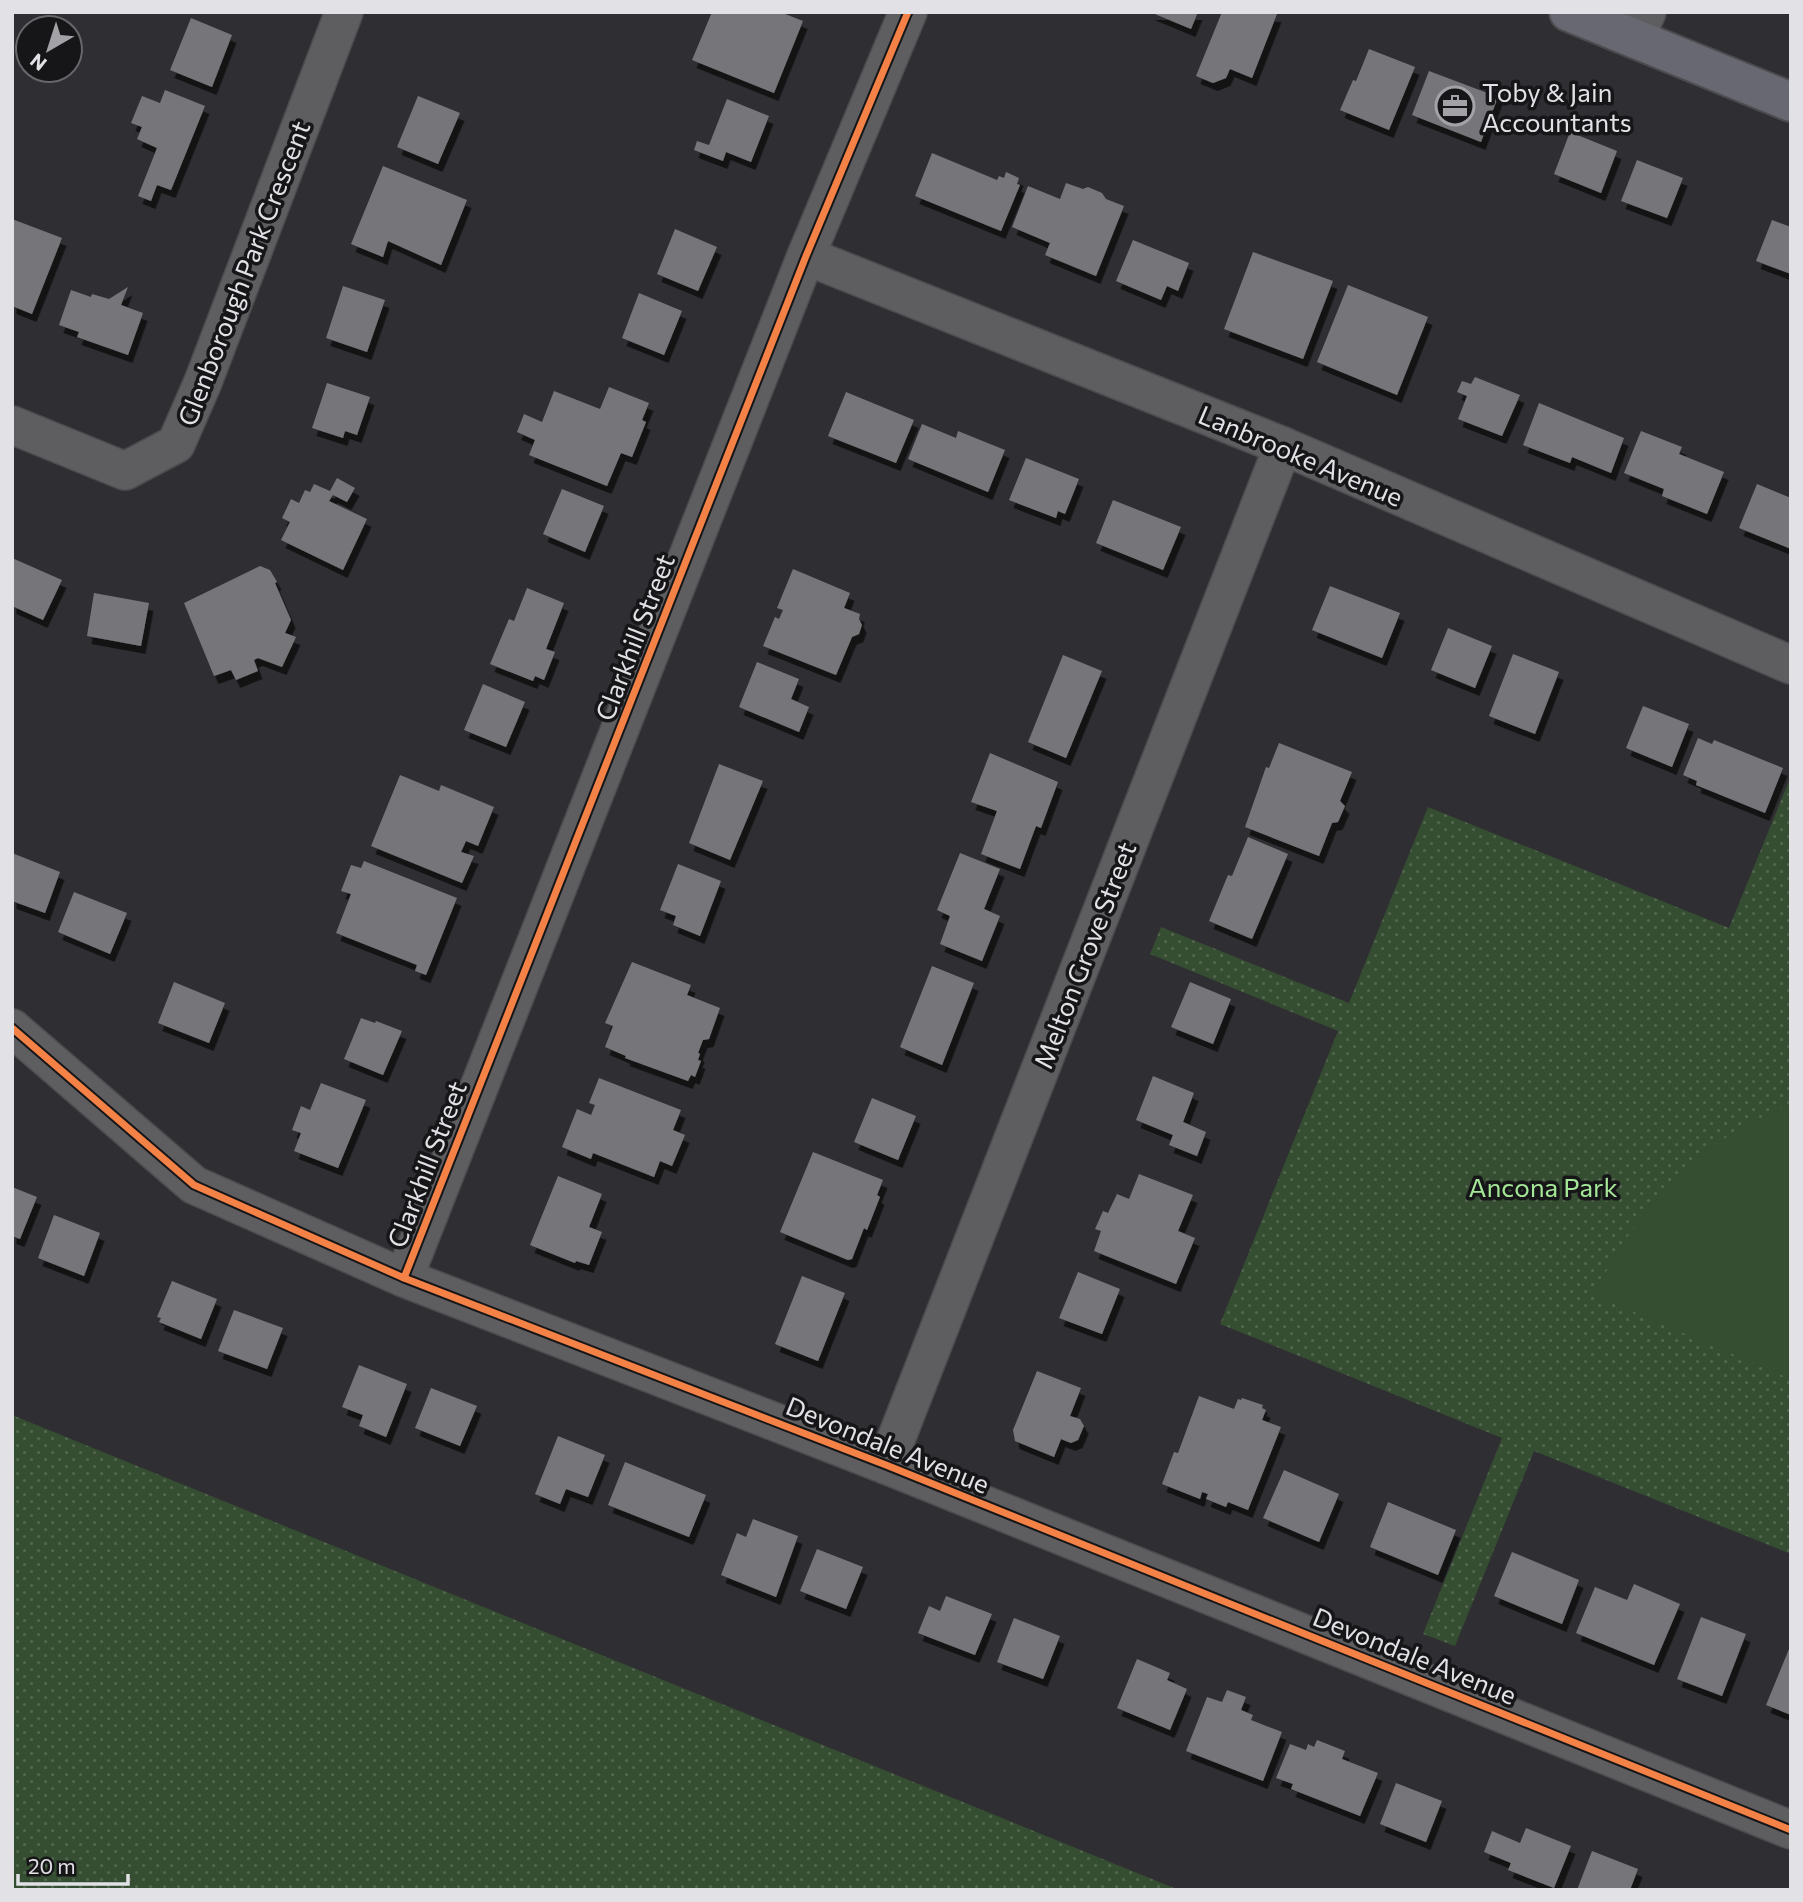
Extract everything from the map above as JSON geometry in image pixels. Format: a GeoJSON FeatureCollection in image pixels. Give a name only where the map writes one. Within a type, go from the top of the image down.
{"type":"FeatureCollection","features":[{"type":"Feature","properties":{"kind":"main road"},"geometry":{"type":"LineString","coordinates":[[1569,12],[1641,26],[1791,102]]}},
{"type":"Feature","properties":{"kind":"street","name":"Glenborough Park Crescent"},"geometry":{"type":"LineString","coordinates":[[12,425],[125,471],[176,444],[203,382],[344,12]]}},
{"type":"Feature","properties":{"kind":"street","name":"Clarkhill Street"},"geometry":{"type":"LineString","coordinates":[[404,1278],[806,256],[908,12]]}},
{"type":"Feature","properties":{"kind":"street","name":"Lanbrooke Avenue"},"geometry":{"type":"LineString","coordinates":[[806,256],[1283,446],[1791,665]]}},
{"type":"Feature","properties":{"kind":"street","name":"Melton Grove Street"},"geometry":{"type":"LineString","coordinates":[[886,1465],[1283,446]]}},
{"type":"Feature","properties":{"kind":"street","name":"Devondale Avenue"},"geometry":{"type":"LineString","coordinates":[[12,1028],[194,1185],[404,1278],[886,1465],[1791,1830]]}},
{"type":"Feature","properties":{"kind":"green space","name":"Ancona Park"},"geometry":{"type":"Polygon","coordinates":[[[1791,776],[1791,1554],[1534,1451],[1455,1646],[1423,1634],[1502,1438],[1220,1324],[1338,1031],[1150,954],[1161,927],[1349,1003],[1428,807],[1729,928],[1791,776]]]}},
{"type":"Feature","properties":{"kind":"green space"},"geometry":{"type":"Polygon","coordinates":[[[1791,1105],[1791,1379],[1594,1295],[1629,1234],[1674,1180],[1699,1157],[1728,1137],[1758,1119],[1791,1105]]]}},
{"type":"Feature","properties":{"kind":"green space"},"geometry":{"type":"Polygon","coordinates":[[[12,1415],[1179,1890],[12,1890],[12,1415]]]}},
{"type":"Feature","properties":{"kind":"building"},"geometry":{"type":"Polygon","coordinates":[[[712,12],[780,12],[803,21],[774,93],[692,60],[712,12]]]}},
{"type":"Feature","properties":{"kind":"building"},"geometry":{"type":"Polygon","coordinates":[[[1150,12],[1198,12],[1191,29],[1150,12]]]}},
{"type":"Feature","properties":{"kind":"building"},"geometry":{"type":"Polygon","coordinates":[[[1222,12],[1277,14],[1252,78],[1230,69],[1226,78],[1213,83],[1196,76],[1222,12]]]}},
{"type":"Feature","properties":{"kind":"building"},"geometry":{"type":"Polygon","coordinates":[[[191,18],[232,35],[212,87],[170,70],[191,18]]]}},
{"type":"Feature","properties":{"kind":"building"},"geometry":{"type":"Polygon","coordinates":[[[1369,49],[1415,67],[1389,130],[1340,110],[1369,49]]]}},
{"type":"Feature","properties":{"kind":"building","name":"Toby & Jain Accountants"},"geometry":{"type":"Polygon","coordinates":[[[1429,71],[1498,97],[1481,142],[1412,115],[1429,71]]]}},
{"type":"Feature","properties":{"kind":"building"},"geometry":{"type":"Polygon","coordinates":[[[165,90],[205,106],[171,190],[157,185],[151,201],[138,196],[157,148],[137,139],[142,127],[131,123],[142,96],[160,103],[165,90]]]}},
{"type":"Feature","properties":{"kind":"building"},"geometry":{"type":"Polygon","coordinates":[[[418,96],[460,113],[438,164],[397,147],[418,96]]]}},
{"type":"Feature","properties":{"kind":"building"},"geometry":{"type":"Polygon","coordinates":[[[727,99],[769,116],[751,162],[726,152],[723,161],[694,150],[697,141],[709,145],[727,99]]]}},
{"type":"Feature","properties":{"kind":"building"},"geometry":{"type":"Polygon","coordinates":[[[1570,132],[1617,151],[1601,193],[1554,174],[1570,132]]]}},
{"type":"Feature","properties":{"kind":"building"},"geometry":{"type":"Polygon","coordinates":[[[932,153],[997,180],[999,176],[1004,178],[1006,172],[1019,178],[1017,184],[1020,185],[1001,231],[915,196],[932,153]]]}},
{"type":"Feature","properties":{"kind":"building"},"geometry":{"type":"Polygon","coordinates":[[[1637,160],[1683,178],[1667,218],[1621,201],[1637,160]]]}},
{"type":"Feature","properties":{"kind":"building"},"geometry":{"type":"Polygon","coordinates":[[[383,166],[467,200],[441,265],[388,241],[383,257],[351,244],[383,166]]]}},
{"type":"Feature","properties":{"kind":"building"},"geometry":{"type":"Polygon","coordinates":[[[1066,183],[1083,189],[1088,187],[1102,193],[1106,199],[1124,206],[1096,276],[1045,255],[1050,243],[1012,227],[1028,186],[1060,199],[1066,183]]]}},
{"type":"Feature","properties":{"kind":"building"},"geometry":{"type":"Polygon","coordinates":[[[12,219],[62,238],[32,314],[12,306],[12,219]]]}},
{"type":"Feature","properties":{"kind":"building"},"geometry":{"type":"Polygon","coordinates":[[[1772,220],[1791,227],[1791,274],[1756,261],[1772,220]]]}},
{"type":"Feature","properties":{"kind":"building"},"geometry":{"type":"Polygon","coordinates":[[[675,229],[717,247],[698,291],[657,274],[675,229]]]}},
{"type":"Feature","properties":{"kind":"building"},"geometry":{"type":"Polygon","coordinates":[[[1133,240],[1189,263],[1178,291],[1167,286],[1161,300],[1116,281],[1133,240]]]}},
{"type":"Feature","properties":{"kind":"building"},"geometry":{"type":"Polygon","coordinates":[[[1253,252],[1333,281],[1303,359],[1224,329],[1253,252]]]}},
{"type":"Feature","properties":{"kind":"building"},"geometry":{"type":"Polygon","coordinates":[[[1348,285],[1428,317],[1397,395],[1317,362],[1348,285]]]}},
{"type":"Feature","properties":{"kind":"building"},"geometry":{"type":"Polygon","coordinates":[[[343,286],[385,300],[367,352],[326,338],[343,286]]]}},
{"type":"Feature","properties":{"kind":"building"},"geometry":{"type":"Polygon","coordinates":[[[128,287],[121,305],[143,313],[128,355],[77,337],[79,332],[59,325],[71,290],[91,297],[92,294],[109,299],[128,287]]]}},
{"type":"Feature","properties":{"kind":"building"},"geometry":{"type":"Polygon","coordinates":[[[639,293],[682,311],[664,355],[622,338],[639,293]]]}},
{"type":"Feature","properties":{"kind":"building"},"geometry":{"type":"Polygon","coordinates":[[[1475,377],[1520,395],[1502,436],[1458,419],[1467,396],[1457,392],[1462,381],[1471,384],[1475,377]]]}},
{"type":"Feature","properties":{"kind":"building"},"geometry":{"type":"Polygon","coordinates":[[[327,383],[370,397],[357,435],[345,431],[343,438],[312,428],[327,383]]]}},
{"type":"Feature","properties":{"kind":"building"},"geometry":{"type":"Polygon","coordinates":[[[609,387],[649,403],[642,420],[646,422],[632,457],[621,453],[607,486],[529,455],[535,440],[517,432],[524,414],[542,422],[554,391],[600,409],[609,387]]]}},
{"type":"Feature","properties":{"kind":"building"},"geometry":{"type":"Polygon","coordinates":[[[846,392],[914,420],[896,463],[828,436],[846,392]]]}},
{"type":"Feature","properties":{"kind":"building"},"geometry":{"type":"Polygon","coordinates":[[[1539,403],[1624,438],[1611,473],[1572,457],[1570,463],[1523,445],[1539,403]]]}},
{"type":"Feature","properties":{"kind":"building"},"geometry":{"type":"Polygon","coordinates":[[[922,424],[956,438],[958,431],[1005,450],[988,492],[908,459],[922,424]]]}},
{"type":"Feature","properties":{"kind":"building"},"geometry":{"type":"Polygon","coordinates":[[[1641,431],[1682,447],[1679,454],[1724,472],[1707,514],[1662,496],[1664,489],[1624,473],[1641,431]]]}},
{"type":"Feature","properties":{"kind":"building"},"geometry":{"type":"Polygon","coordinates":[[[1026,458],[1079,479],[1065,514],[1058,511],[1056,518],[1009,500],[1026,458]]]}},
{"type":"Feature","properties":{"kind":"building"},"geometry":{"type":"Polygon","coordinates":[[[337,478],[355,488],[347,502],[333,495],[329,501],[367,519],[343,570],[281,540],[290,522],[282,518],[291,499],[299,503],[305,490],[310,492],[314,484],[330,491],[337,478]]]}},
{"type":"Feature","properties":{"kind":"building"},"geometry":{"type":"Polygon","coordinates":[[[1757,484],[1791,498],[1791,549],[1739,528],[1757,484]]]}},
{"type":"Feature","properties":{"kind":"building"},"geometry":{"type":"Polygon","coordinates":[[[562,489],[604,506],[585,552],[543,534],[562,489]]]}},
{"type":"Feature","properties":{"kind":"building"},"geometry":{"type":"Polygon","coordinates":[[[1113,500],[1181,527],[1163,570],[1096,543],[1113,500]]]}},
{"type":"Feature","properties":{"kind":"building"},"geometry":{"type":"Polygon","coordinates":[[[12,558],[62,580],[43,620],[12,606],[12,558]]]}},
{"type":"Feature","properties":{"kind":"building"},"geometry":{"type":"Polygon","coordinates":[[[260,566],[270,570],[277,582],[275,583],[291,620],[285,633],[296,637],[282,667],[258,658],[254,660],[258,671],[236,680],[231,670],[214,676],[184,603],[260,566]]]}},
{"type":"Feature","properties":{"kind":"building"},"geometry":{"type":"Polygon","coordinates":[[[793,569],[850,593],[844,608],[860,614],[862,625],[859,634],[852,637],[836,675],[763,646],[775,617],[779,619],[783,610],[777,608],[793,569]]]}},
{"type":"Feature","properties":{"kind":"building"},"geometry":{"type":"Polygon","coordinates":[[[1330,586],[1400,613],[1382,658],[1312,630],[1330,586]]]}},
{"type":"Feature","properties":{"kind":"building"},"geometry":{"type":"Polygon","coordinates":[[[527,588],[564,603],[546,649],[555,652],[544,680],[535,676],[533,681],[490,664],[509,619],[514,621],[527,588]]]}},
{"type":"Feature","properties":{"kind":"building"},"geometry":{"type":"Polygon","coordinates":[[[94,593],[149,603],[141,646],[87,636],[94,593]]]}},
{"type":"Feature","properties":{"kind":"building"},"geometry":{"type":"Polygon","coordinates":[[[1448,628],[1492,646],[1475,688],[1431,670],[1448,628]]]}},
{"type":"Feature","properties":{"kind":"building"},"geometry":{"type":"Polygon","coordinates":[[[1513,654],[1559,672],[1535,734],[1489,716],[1513,654]]]}},
{"type":"Feature","properties":{"kind":"building"},"geometry":{"type":"Polygon","coordinates":[[[1063,655],[1102,671],[1066,758],[1028,742],[1063,655]]]}},
{"type":"Feature","properties":{"kind":"building"},"geometry":{"type":"Polygon","coordinates":[[[757,662],[799,679],[791,699],[809,707],[799,732],[739,707],[757,662]]]}},
{"type":"Feature","properties":{"kind":"building"},"geometry":{"type":"Polygon","coordinates":[[[483,684],[525,702],[506,747],[464,730],[483,684]]]}},
{"type":"Feature","properties":{"kind":"building"},"geometry":{"type":"Polygon","coordinates":[[[1643,706],[1689,724],[1672,767],[1626,748],[1643,706]]]}},
{"type":"Feature","properties":{"kind":"building"},"geometry":{"type":"Polygon","coordinates":[[[1698,738],[1712,744],[1714,740],[1783,768],[1765,813],[1696,785],[1697,781],[1683,775],[1698,738]]]}},
{"type":"Feature","properties":{"kind":"building"},"geometry":{"type":"Polygon","coordinates":[[[1279,743],[1352,772],[1340,801],[1345,806],[1338,822],[1332,823],[1319,856],[1245,827],[1266,767],[1269,768],[1279,743]]]}},
{"type":"Feature","properties":{"kind":"building"},"geometry":{"type":"Polygon","coordinates":[[[990,753],[1058,782],[1041,828],[1036,826],[1020,869],[981,854],[997,811],[971,802],[990,753]]]}},
{"type":"Feature","properties":{"kind":"building"},"geometry":{"type":"Polygon","coordinates":[[[719,764],[763,781],[730,860],[689,843],[719,764]]]}},
{"type":"Feature","properties":{"kind":"building"},"geometry":{"type":"Polygon","coordinates":[[[400,775],[439,791],[441,785],[494,807],[478,846],[466,841],[461,852],[474,856],[462,883],[371,846],[400,775]]]}},
{"type":"Feature","properties":{"kind":"building"},"geometry":{"type":"Polygon","coordinates":[[[1248,837],[1288,854],[1252,939],[1209,921],[1228,875],[1232,876],[1248,837]]]}},
{"type":"Feature","properties":{"kind":"building"},"geometry":{"type":"Polygon","coordinates":[[[12,853],[60,872],[45,913],[12,901],[12,853]]]}},
{"type":"Feature","properties":{"kind":"building"},"geometry":{"type":"Polygon","coordinates":[[[960,853],[1000,869],[984,909],[1000,916],[982,961],[940,944],[950,916],[937,910],[960,853]]]}},
{"type":"Feature","properties":{"kind":"building"},"geometry":{"type":"Polygon","coordinates":[[[364,861],[457,898],[426,975],[415,971],[417,965],[336,933],[351,894],[341,891],[351,865],[361,868],[364,861]]]}},
{"type":"Feature","properties":{"kind":"building"},"geometry":{"type":"Polygon","coordinates":[[[678,864],[721,881],[700,936],[673,925],[676,916],[660,910],[678,864]]]}},
{"type":"Feature","properties":{"kind":"building"},"geometry":{"type":"Polygon","coordinates":[[[74,892],[127,913],[110,954],[58,932],[74,892]]]}},
{"type":"Feature","properties":{"kind":"building"},"geometry":{"type":"Polygon","coordinates":[[[632,962],[691,985],[687,995],[720,1008],[709,1039],[703,1040],[698,1053],[698,1060],[701,1061],[695,1077],[691,1075],[688,1081],[625,1058],[626,1056],[605,1047],[613,1026],[605,1023],[632,962]]]}},
{"type":"Feature","properties":{"kind":"building"},"geometry":{"type":"Polygon","coordinates":[[[932,966],[974,983],[942,1065],[900,1047],[932,966]]]}},
{"type":"Feature","properties":{"kind":"building"},"geometry":{"type":"Polygon","coordinates":[[[174,982],[225,1003],[209,1043],[158,1023],[174,982]]]}},
{"type":"Feature","properties":{"kind":"building"},"geometry":{"type":"Polygon","coordinates":[[[1190,982],[1231,999],[1213,1044],[1171,1027],[1190,982]]]}},
{"type":"Feature","properties":{"kind":"building"},"geometry":{"type":"Polygon","coordinates":[[[361,1018],[402,1031],[383,1075],[344,1059],[361,1018]]]}},
{"type":"Feature","properties":{"kind":"building"},"geometry":{"type":"Polygon","coordinates":[[[1153,1076],[1194,1093],[1183,1122],[1206,1132],[1197,1156],[1169,1145],[1173,1135],[1136,1120],[1153,1076]]]}},
{"type":"Feature","properties":{"kind":"building"},"geometry":{"type":"Polygon","coordinates":[[[599,1078],[681,1110],[673,1130],[685,1135],[672,1166],[660,1161],[654,1177],[593,1153],[591,1159],[562,1147],[577,1109],[591,1115],[595,1105],[589,1103],[599,1078]]]}},
{"type":"Feature","properties":{"kind":"building"},"geometry":{"type":"Polygon","coordinates":[[[321,1083],[366,1100],[338,1168],[294,1151],[301,1133],[292,1130],[301,1106],[310,1110],[321,1083]]]}},
{"type":"Feature","properties":{"kind":"building"},"geometry":{"type":"Polygon","coordinates":[[[872,1098],[916,1116],[898,1160],[854,1142],[872,1098]]]}},
{"type":"Feature","properties":{"kind":"building"},"geometry":{"type":"Polygon","coordinates":[[[813,1152],[883,1180],[877,1195],[880,1197],[852,1259],[848,1260],[780,1232],[813,1152]]]}},
{"type":"Feature","properties":{"kind":"building"},"geometry":{"type":"Polygon","coordinates":[[[1139,1174],[1193,1195],[1178,1231],[1195,1238],[1176,1284],[1094,1251],[1101,1231],[1095,1229],[1103,1211],[1108,1213],[1117,1194],[1129,1199],[1139,1174]]]}},
{"type":"Feature","properties":{"kind":"building"},"geometry":{"type":"Polygon","coordinates":[[[558,1176],[602,1194],[589,1227],[602,1232],[589,1265],[576,1261],[575,1263],[530,1245],[558,1176]]]}},
{"type":"Feature","properties":{"kind":"building"},"geometry":{"type":"Polygon","coordinates":[[[12,1187],[37,1197],[20,1239],[12,1236],[12,1187]]]}},
{"type":"Feature","properties":{"kind":"building"},"geometry":{"type":"Polygon","coordinates":[[[54,1215],[100,1233],[84,1276],[38,1258],[54,1215]]]}},
{"type":"Feature","properties":{"kind":"building"},"geometry":{"type":"Polygon","coordinates":[[[1078,1272],[1120,1289],[1102,1334],[1059,1318],[1078,1272]]]}},
{"type":"Feature","properties":{"kind":"building"},"geometry":{"type":"Polygon","coordinates":[[[802,1276],[845,1293],[818,1361],[775,1344],[802,1276]]]}},
{"type":"Feature","properties":{"kind":"building"},"geometry":{"type":"Polygon","coordinates":[[[172,1281],[217,1299],[201,1339],[159,1322],[161,1318],[157,1317],[172,1281]]]}},
{"type":"Feature","properties":{"kind":"building"},"geometry":{"type":"Polygon","coordinates":[[[234,1310],[283,1328],[267,1369],[218,1351],[234,1310]]]}},
{"type":"Feature","properties":{"kind":"building"},"geometry":{"type":"Polygon","coordinates":[[[359,1365],[407,1384],[386,1437],[359,1426],[363,1415],[342,1407],[359,1365]]]}},
{"type":"Feature","properties":{"kind":"building"},"geometry":{"type":"Polygon","coordinates":[[[1037,1371],[1081,1388],[1070,1416],[1080,1419],[1084,1426],[1078,1440],[1071,1443],[1061,1439],[1054,1457],[1015,1441],[1013,1430],[1037,1371]]]}},
{"type":"Feature","properties":{"kind":"building"},"geometry":{"type":"Polygon","coordinates":[[[431,1388],[477,1406],[460,1446],[415,1428],[431,1388]]]}},
{"type":"Feature","properties":{"kind":"building"},"geometry":{"type":"Polygon","coordinates":[[[1199,1396],[1234,1409],[1238,1399],[1242,1398],[1263,1405],[1262,1408],[1266,1410],[1262,1420],[1281,1427],[1248,1510],[1228,1502],[1226,1507],[1206,1499],[1208,1494],[1202,1492],[1200,1499],[1162,1484],[1174,1452],[1178,1453],[1199,1396]]]}},
{"type":"Feature","properties":{"kind":"building"},"geometry":{"type":"Polygon","coordinates":[[[558,1436],[605,1455],[588,1497],[566,1489],[560,1504],[535,1494],[558,1436]]]}},
{"type":"Feature","properties":{"kind":"building"},"geometry":{"type":"Polygon","coordinates":[[[625,1462],[706,1495],[689,1537],[608,1505],[625,1462]]]}},
{"type":"Feature","properties":{"kind":"building"},"geometry":{"type":"Polygon","coordinates":[[[1284,1470],[1339,1494],[1319,1542],[1263,1518],[1284,1470]]]}},
{"type":"Feature","properties":{"kind":"building"},"geometry":{"type":"Polygon","coordinates":[[[1388,1502],[1456,1530],[1438,1575],[1370,1547],[1388,1502]]]}},
{"type":"Feature","properties":{"kind":"building"},"geometry":{"type":"Polygon","coordinates":[[[753,1519],[798,1536],[776,1597],[721,1575],[737,1533],[746,1537],[753,1519]]]}},
{"type":"Feature","properties":{"kind":"building"},"geometry":{"type":"Polygon","coordinates":[[[817,1549],[863,1567],[846,1609],[800,1591],[817,1549]]]}},
{"type":"Feature","properties":{"kind":"building"},"geometry":{"type":"Polygon","coordinates":[[[1512,1552],[1579,1580],[1562,1624],[1494,1596],[1512,1552]]]}},
{"type":"Feature","properties":{"kind":"building"},"geometry":{"type":"Polygon","coordinates":[[[1634,1584],[1680,1604],[1654,1665],[1576,1633],[1595,1587],[1627,1600],[1634,1584]]]}},
{"type":"Feature","properties":{"kind":"building"},"geometry":{"type":"Polygon","coordinates":[[[946,1596],[992,1614],[975,1655],[918,1633],[929,1606],[940,1611],[946,1596]]]}},
{"type":"Feature","properties":{"kind":"building"},"geometry":{"type":"Polygon","coordinates":[[[1701,1617],[1746,1634],[1722,1696],[1677,1679],[1701,1617]]]}},
{"type":"Feature","properties":{"kind":"building"},"geometry":{"type":"Polygon","coordinates":[[[1014,1618],[1060,1636],[1043,1679],[997,1662],[1014,1618]]]}},
{"type":"Feature","properties":{"kind":"building"},"geometry":{"type":"Polygon","coordinates":[[[1789,1649],[1791,1650],[1791,1715],[1766,1705],[1789,1649]]]}},
{"type":"Feature","properties":{"kind":"building"},"geometry":{"type":"Polygon","coordinates":[[[1137,1659],[1170,1673],[1167,1680],[1187,1689],[1170,1730],[1117,1708],[1137,1659]]]}},
{"type":"Feature","properties":{"kind":"building"},"geometry":{"type":"Polygon","coordinates":[[[1227,1690],[1246,1697],[1241,1710],[1253,1715],[1251,1720],[1282,1732],[1263,1781],[1186,1751],[1207,1697],[1222,1702],[1227,1690]]]}},
{"type":"Feature","properties":{"kind":"building"},"geometry":{"type":"Polygon","coordinates":[[[1317,1740],[1345,1751],[1342,1759],[1378,1773],[1360,1816],[1291,1789],[1293,1784],[1276,1778],[1290,1744],[1306,1750],[1308,1744],[1314,1747],[1317,1740]]]}},
{"type":"Feature","properties":{"kind":"building"},"geometry":{"type":"Polygon","coordinates":[[[1396,1783],[1442,1801],[1426,1842],[1380,1824],[1396,1783]]]}},
{"type":"Feature","properties":{"kind":"building"},"geometry":{"type":"Polygon","coordinates":[[[1526,1828],[1571,1846],[1554,1888],[1508,1870],[1511,1863],[1484,1852],[1492,1831],[1520,1843],[1526,1828]]]}},
{"type":"Feature","properties":{"kind":"building"},"geometry":{"type":"Polygon","coordinates":[[[1592,1851],[1638,1869],[1630,1890],[1577,1890],[1592,1851]]]}},
{"type":"Feature","properties":{"kind":"cycle path"},"geometry":{"type":"LineString","coordinates":[[404,1278],[806,256],[908,12]]}},
{"type":"Feature","properties":{"kind":"cycle path"},"geometry":{"type":"LineString","coordinates":[[12,1028],[194,1185],[404,1278],[886,1465],[1791,1830]]}},
{"type":"Feature","properties":{"kind":"place","name":"Toby & Jain Accountants"},"geometry":{"type":"Point","coordinates":[1455,106]}}]}
